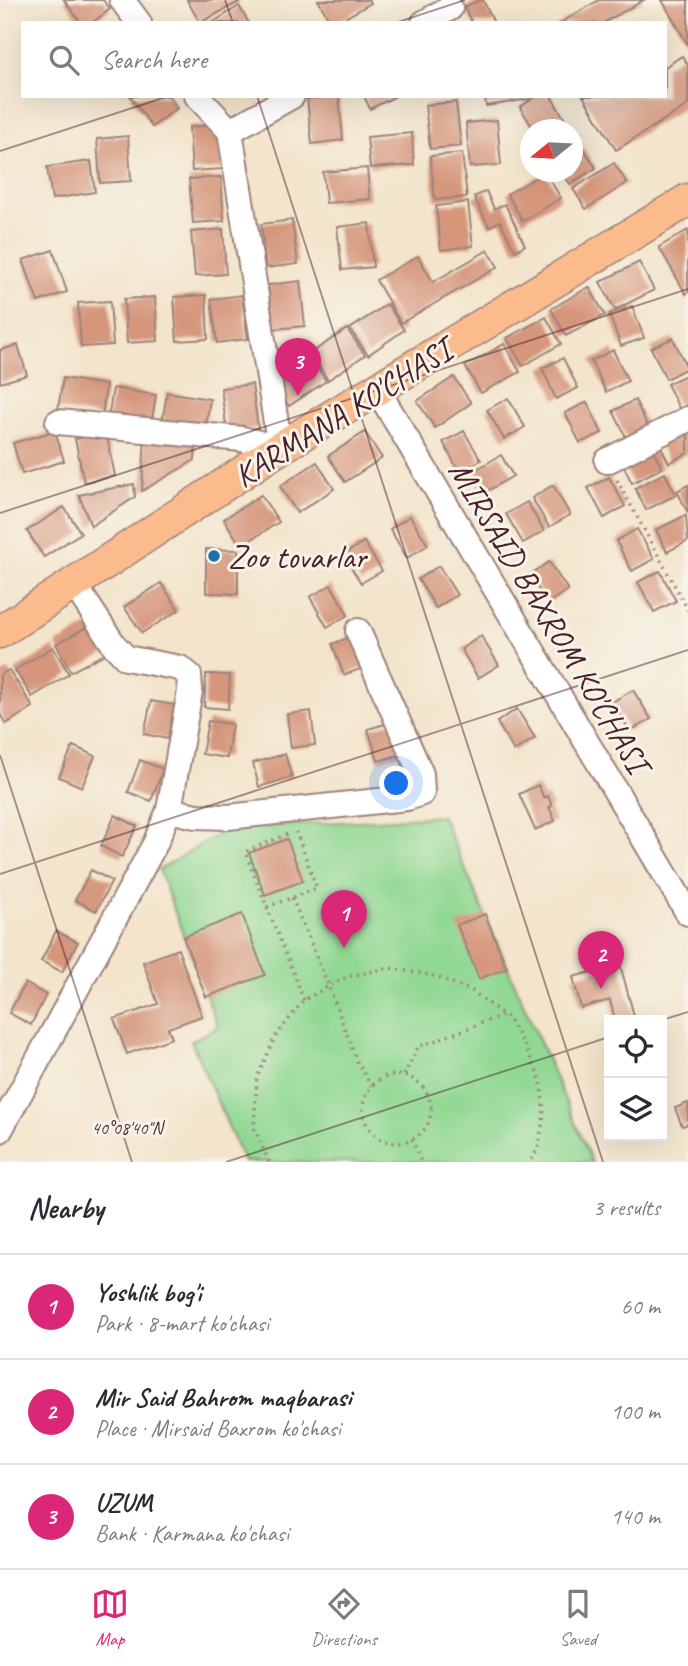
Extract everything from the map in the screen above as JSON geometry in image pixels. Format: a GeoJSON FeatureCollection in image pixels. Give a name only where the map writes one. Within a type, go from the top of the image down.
{"type":"FeatureCollection","features":[{"type":"Feature","properties":{"kind":"main road","name":"KARMANA KO'CHASI"},"geometry":{"type":"LineString","coordinates":[[0,632],[280,448],[688,200]]}},
{"type":"Feature","properties":{"kind":"street"},"geometry":{"type":"LineString","coordinates":[[122,0],[138,21]]}},
{"type":"Feature","properties":{"kind":"street"},"geometry":{"type":"LineString","coordinates":[[427,21],[450,8]]}},
{"type":"Feature","properties":{"kind":"street"},"geometry":{"type":"LineString","coordinates":[[58,422],[242,439],[280,448],[229,131],[199,98]]}},
{"type":"Feature","properties":{"kind":"street"},"geometry":{"type":"LineString","coordinates":[[229,131],[288,98]]}},
{"type":"Feature","properties":{"kind":"street","name":"MIRSAID BAXROM KO'CHASI"},"geometry":{"type":"LineString","coordinates":[[377,389],[688,913]]}},
{"type":"Feature","properties":{"kind":"street"},"geometry":{"type":"LineString","coordinates":[[607,461],[688,419]]}},
{"type":"Feature","properties":{"kind":"street"},"geometry":{"type":"LineString","coordinates":[[0,1130],[155,844],[169,810],[190,691],[189,675],[180,668],[126,658],[114,645],[74,584]]}},
{"type":"Feature","properties":{"kind":"street"},"geometry":{"type":"LineString","coordinates":[[169,810],[196,816],[228,817],[407,798],[422,793],[421,774],[358,631]]}},
{"type":"Feature","properties":{"kind":"path"},"geometry":{"type":"LineString","coordinates":[[607,461],[688,610]]}},
{"type":"Feature","properties":{"kind":"path"},"geometry":{"type":"LineString","coordinates":[[267,907],[317,888],[295,831],[246,852],[267,907],[304,1000]]}},
{"type":"Feature","properties":{"kind":"path"},"geometry":{"type":"LineString","coordinates":[[292,898],[330,986],[357,1061],[371,1086]]}},
{"type":"Feature","properties":{"kind":"path"},"geometry":{"type":"LineString","coordinates":[[269,1162],[254,1128],[257,1077],[275,1037],[304,1000],[346,977],[390,968],[435,976],[472,991],[503,1015],[526,1048],[541,1081],[544,1115],[538,1149],[530,1162]]}},
{"type":"Feature","properties":{"kind":"path"},"geometry":{"type":"LineString","coordinates":[[404,1075],[418,1047],[503,1015]]}},
{"type":"Feature","properties":{"kind":"path"},"geometry":{"type":"LineString","coordinates":[[404,1075],[415,1079],[424,1087],[432,1108],[425,1129],[412,1139],[398,1143],[387,1142],[370,1129],[365,1120],[365,1096],[371,1086],[381,1079],[404,1075]]}},
{"type":"Feature","properties":{"kind":"path"},"geometry":{"type":"LineString","coordinates":[[412,1139],[421,1162]]}},
{"type":"Feature","properties":{"kind":"green space"},"geometry":{"type":"Polygon","coordinates":[[[442,816],[592,1162],[244,1162],[191,1041],[218,1027],[159,870],[227,829],[442,816]]]}},
{"type":"Feature","properties":{"kind":"building"},"geometry":{"type":"Polygon","coordinates":[[[64,0],[103,0],[110,9],[95,21],[80,21],[64,0]]]}},
{"type":"Feature","properties":{"kind":"building"},"geometry":{"type":"Polygon","coordinates":[[[187,0],[238,0],[239,2],[204,21],[199,21],[187,0]]]}},
{"type":"Feature","properties":{"kind":"building"},"geometry":{"type":"Polygon","coordinates":[[[318,0],[369,0],[371,3],[340,21],[330,21],[318,0]]]}},
{"type":"Feature","properties":{"kind":"building"},"geometry":{"type":"Polygon","coordinates":[[[483,0],[493,21],[471,21],[464,7],[483,0]]]}},
{"type":"Feature","properties":{"kind":"building"},"geometry":{"type":"Polygon","coordinates":[[[599,0],[644,0],[607,21],[563,21],[599,0]]]}},
{"type":"Feature","properties":{"kind":"building"},"geometry":{"type":"Polygon","coordinates":[[[662,0],[688,0],[688,45],[662,0]]]}},
{"type":"Feature","properties":{"kind":"building"},"geometry":{"type":"Polygon","coordinates":[[[239,6],[248,21],[215,21],[239,6]]]}},
{"type":"Feature","properties":{"kind":"building"},"geometry":{"type":"Polygon","coordinates":[[[682,56],[688,65],[688,105],[616,150],[584,98],[667,98],[667,66],[682,56]]]}},
{"type":"Feature","properties":{"kind":"building"},"geometry":{"type":"Polygon","coordinates":[[[131,98],[170,98],[177,108],[152,127],[131,98]]]}},
{"type":"Feature","properties":{"kind":"building"},"geometry":{"type":"Polygon","coordinates":[[[339,98],[343,140],[312,144],[307,99],[339,98]]]}},
{"type":"Feature","properties":{"kind":"building"},"geometry":{"type":"Polygon","coordinates":[[[365,98],[392,98],[370,109],[365,98]]]}},
{"type":"Feature","properties":{"kind":"building"},"geometry":{"type":"Polygon","coordinates":[[[485,98],[530,99],[486,106],[485,98]]]}},
{"type":"Feature","properties":{"kind":"building"},"geometry":{"type":"Polygon","coordinates":[[[534,98],[552,98],[565,119],[527,119],[520,107],[534,98]]]}},
{"type":"Feature","properties":{"kind":"building"},"geometry":{"type":"Polygon","coordinates":[[[456,102],[461,146],[430,149],[425,105],[456,102]]]}},
{"type":"Feature","properties":{"kind":"building"},"geometry":{"type":"Polygon","coordinates":[[[497,120],[501,165],[470,167],[466,123],[497,120]]]}},
{"type":"Feature","properties":{"kind":"building"},"geometry":{"type":"Polygon","coordinates":[[[220,125],[223,169],[192,171],[189,127],[220,125]]]}},
{"type":"Feature","properties":{"kind":"building"},"geometry":{"type":"Polygon","coordinates":[[[412,133],[414,165],[370,168],[367,137],[412,133]]]}},
{"type":"Feature","properties":{"kind":"building"},"geometry":{"type":"Polygon","coordinates":[[[128,136],[131,181],[100,183],[97,139],[128,136]]]}},
{"type":"Feature","properties":{"kind":"building"},"geometry":{"type":"Polygon","coordinates":[[[583,147],[596,168],[583,176],[583,147]]]}},
{"type":"Feature","properties":{"kind":"building"},"geometry":{"type":"Polygon","coordinates":[[[462,153],[467,197],[435,200],[430,156],[462,153]]]}},
{"type":"Feature","properties":{"kind":"building"},"geometry":{"type":"Polygon","coordinates":[[[91,161],[95,192],[52,199],[47,167],[91,161]]]}},
{"type":"Feature","properties":{"kind":"building"},"geometry":{"type":"Polygon","coordinates":[[[614,163],[627,183],[586,209],[573,189],[614,163]]]}},
{"type":"Feature","properties":{"kind":"building"},"geometry":{"type":"Polygon","coordinates":[[[367,168],[370,199],[326,203],[323,172],[367,168]]]}},
{"type":"Feature","properties":{"kind":"building"},"geometry":{"type":"Polygon","coordinates":[[[221,177],[224,221],[193,223],[189,179],[221,177]]]}},
{"type":"Feature","properties":{"kind":"building"},"geometry":{"type":"Polygon","coordinates":[[[528,182],[551,182],[561,198],[523,221],[507,194],[528,182]]]}},
{"type":"Feature","properties":{"kind":"building"},"geometry":{"type":"Polygon","coordinates":[[[486,191],[494,209],[505,204],[525,245],[515,251],[500,221],[489,227],[474,197],[486,191]]]}},
{"type":"Feature","properties":{"kind":"building"},"geometry":{"type":"Polygon","coordinates":[[[468,202],[473,246],[441,250],[436,206],[468,202]]]}},
{"type":"Feature","properties":{"kind":"building"},"geometry":{"type":"Polygon","coordinates":[[[292,220],[298,264],[266,268],[261,224],[292,220]]]}},
{"type":"Feature","properties":{"kind":"building"},"geometry":{"type":"Polygon","coordinates":[[[369,223],[373,267],[342,270],[337,227],[369,223]]]}},
{"type":"Feature","properties":{"kind":"building"},"geometry":{"type":"Polygon","coordinates":[[[223,229],[226,274],[195,276],[191,232],[223,229]]]}},
{"type":"Feature","properties":{"kind":"building"},"geometry":{"type":"Polygon","coordinates":[[[688,230],[688,292],[686,294],[659,247],[688,230]]]}},
{"type":"Feature","properties":{"kind":"building"},"geometry":{"type":"Polygon","coordinates":[[[53,250],[67,292],[38,302],[23,260],[53,250]]]}},
{"type":"Feature","properties":{"kind":"building"},"geometry":{"type":"Polygon","coordinates":[[[488,250],[498,267],[401,323],[376,280],[418,256],[433,282],[488,250]]]}},
{"type":"Feature","properties":{"kind":"building"},"geometry":{"type":"Polygon","coordinates":[[[639,262],[654,290],[615,310],[600,282],[639,262]]]}},
{"type":"Feature","properties":{"kind":"building"},"geometry":{"type":"Polygon","coordinates":[[[300,281],[305,326],[274,329],[268,285],[300,281]]]}},
{"type":"Feature","properties":{"kind":"building"},"geometry":{"type":"Polygon","coordinates":[[[589,287],[605,315],[566,336],[551,309],[589,287]]]}},
{"type":"Feature","properties":{"kind":"building"},"geometry":{"type":"Polygon","coordinates":[[[206,295],[208,339],[177,341],[174,297],[206,295]]]}},
{"type":"Feature","properties":{"kind":"building"},"geometry":{"type":"Polygon","coordinates":[[[242,295],[248,339],[217,343],[211,299],[242,295]]]}},
{"type":"Feature","properties":{"kind":"building"},"geometry":{"type":"Polygon","coordinates":[[[155,297],[158,341],[127,343],[124,299],[155,297]]]}},
{"type":"Feature","properties":{"kind":"building"},"geometry":{"type":"Polygon","coordinates":[[[110,301],[113,345],[81,347],[78,303],[110,301]]]}},
{"type":"Feature","properties":{"kind":"building"},"geometry":{"type":"Polygon","coordinates":[[[387,304],[404,330],[368,355],[350,329],[387,304]]]}},
{"type":"Feature","properties":{"kind":"building"},"geometry":{"type":"Polygon","coordinates":[[[632,306],[644,338],[621,346],[609,314],[632,306]]]}},
{"type":"Feature","properties":{"kind":"building"},"geometry":{"type":"Polygon","coordinates":[[[546,317],[561,344],[523,366],[507,338],[546,317]]]}},
{"type":"Feature","properties":{"kind":"building"},"geometry":{"type":"Polygon","coordinates":[[[347,329],[365,355],[328,380],[311,353],[347,329]]]}},
{"type":"Feature","properties":{"kind":"building"},"geometry":{"type":"Polygon","coordinates":[[[673,338],[687,368],[666,379],[651,348],[673,338]]]}},
{"type":"Feature","properties":{"kind":"building"},"geometry":{"type":"Polygon","coordinates":[[[504,344],[520,372],[481,393],[465,366],[504,344]]]}},
{"type":"Feature","properties":{"kind":"building"},"geometry":{"type":"Polygon","coordinates":[[[18,345],[27,375],[0,383],[0,350],[18,345]]]}},
{"type":"Feature","properties":{"kind":"building"},"geometry":{"type":"Polygon","coordinates":[[[613,350],[628,381],[606,392],[591,361],[613,350]]]}},
{"type":"Feature","properties":{"kind":"building"},"geometry":{"type":"Polygon","coordinates":[[[309,355],[326,381],[289,406],[272,379],[309,355]]]}},
{"type":"Feature","properties":{"kind":"building"},"geometry":{"type":"Polygon","coordinates":[[[563,358],[578,388],[556,399],[542,368],[563,358]]]}},
{"type":"Feature","properties":{"kind":"building"},"geometry":{"type":"Polygon","coordinates":[[[688,374],[688,411],[682,414],[667,384],[688,374]]]}},
{"type":"Feature","properties":{"kind":"building"},"geometry":{"type":"Polygon","coordinates":[[[454,377],[471,403],[435,428],[417,401],[454,377]]]}},
{"type":"Feature","properties":{"kind":"building"},"geometry":{"type":"Polygon","coordinates":[[[63,378],[106,385],[102,417],[58,409],[63,378]]]}},
{"type":"Feature","properties":{"kind":"building"},"geometry":{"type":"Polygon","coordinates":[[[252,384],[258,428],[227,432],[221,388],[252,384]]]}},
{"type":"Feature","properties":{"kind":"building"},"geometry":{"type":"Polygon","coordinates":[[[113,388],[156,395],[151,426],[108,419],[113,388]]]}},
{"type":"Feature","properties":{"kind":"building"},"geometry":{"type":"Polygon","coordinates":[[[167,392],[210,399],[205,431],[162,424],[167,392]]]}},
{"type":"Feature","properties":{"kind":"building"},"geometry":{"type":"Polygon","coordinates":[[[508,398],[525,427],[504,439],[487,410],[508,398]]]}},
{"type":"Feature","properties":{"kind":"building"},"geometry":{"type":"Polygon","coordinates":[[[635,400],[650,431],[628,441],[613,411],[635,400]]]}},
{"type":"Feature","properties":{"kind":"building"},"geometry":{"type":"Polygon","coordinates":[[[587,402],[602,433],[580,443],[565,413],[587,402]]]}},
{"type":"Feature","properties":{"kind":"building"},"geometry":{"type":"Polygon","coordinates":[[[688,426],[688,453],[669,463],[658,441],[688,426]]]}},
{"type":"Feature","properties":{"kind":"building"},"geometry":{"type":"Polygon","coordinates":[[[55,431],[64,461],[22,474],[13,443],[55,431]]]}},
{"type":"Feature","properties":{"kind":"building"},"geometry":{"type":"Polygon","coordinates":[[[464,431],[481,460],[459,472],[443,442],[464,431]]]}},
{"type":"Feature","properties":{"kind":"building"},"geometry":{"type":"Polygon","coordinates":[[[106,432],[115,476],[84,482],[75,439],[106,432]]]}},
{"type":"Feature","properties":{"kind":"building"},"geometry":{"type":"Polygon","coordinates":[[[365,432],[382,458],[345,482],[328,456],[365,432]]]}},
{"type":"Feature","properties":{"kind":"building"},"geometry":{"type":"Polygon","coordinates":[[[145,435],[196,441],[195,460],[142,491],[145,435]]]}},
{"type":"Feature","properties":{"kind":"building"},"geometry":{"type":"Polygon","coordinates":[[[651,446],[662,468],[632,483],[621,461],[651,446]]]}},
{"type":"Feature","properties":{"kind":"building"},"geometry":{"type":"Polygon","coordinates":[[[501,455],[513,476],[484,493],[472,472],[501,455]]]}},
{"type":"Feature","properties":{"kind":"building"},"geometry":{"type":"Polygon","coordinates":[[[317,462],[334,489],[297,513],[280,486],[317,462]]]}},
{"type":"Feature","properties":{"kind":"building"},"geometry":{"type":"Polygon","coordinates":[[[665,473],[676,495],[646,510],[635,488],[665,473]]]}},
{"type":"Feature","properties":{"kind":"building"},"geometry":{"type":"Polygon","coordinates":[[[609,477],[625,506],[604,518],[588,488],[609,477]]]}},
{"type":"Feature","properties":{"kind":"building"},"geometry":{"type":"Polygon","coordinates":[[[134,484],[135,497],[91,526],[79,495],[134,484]]]}},
{"type":"Feature","properties":{"kind":"building"},"geometry":{"type":"Polygon","coordinates":[[[553,485],[570,515],[549,527],[532,498],[553,485]]]}},
{"type":"Feature","properties":{"kind":"building"},"geometry":{"type":"Polygon","coordinates":[[[688,485],[688,513],[677,491],[688,485]]]}},
{"type":"Feature","properties":{"kind":"building"},"geometry":{"type":"Polygon","coordinates":[[[261,495],[279,522],[241,546],[224,519],[261,495]]]}},
{"type":"Feature","properties":{"kind":"building"},"geometry":{"type":"Polygon","coordinates":[[[527,502],[544,531],[523,543],[506,514],[527,502]]]}},
{"type":"Feature","properties":{"kind":"building"},"geometry":{"type":"Polygon","coordinates":[[[64,507],[81,533],[44,557],[27,531],[64,507]]]}},
{"type":"Feature","properties":{"kind":"building"},"geometry":{"type":"Polygon","coordinates":[[[686,515],[688,541],[667,552],[656,530],[686,515]]]}},
{"type":"Feature","properties":{"kind":"building"},"geometry":{"type":"Polygon","coordinates":[[[410,516],[428,545],[407,558],[390,529],[410,516]]]}},
{"type":"Feature","properties":{"kind":"building"},"geometry":{"type":"Polygon","coordinates":[[[637,529],[654,559],[632,571],[616,541],[637,529]]]}},
{"type":"Feature","properties":{"kind":"building"},"geometry":{"type":"Polygon","coordinates":[[[364,542],[382,571],[361,583],[343,555],[364,542]]]}},
{"type":"Feature","properties":{"kind":"building"},"geometry":{"type":"Polygon","coordinates":[[[206,549],[238,550],[238,594],[206,593],[206,549]]]}},
{"type":"Feature","properties":{"kind":"building"},"geometry":{"type":"Polygon","coordinates":[[[549,562],[568,590],[548,603],[529,575],[549,562]]]}},
{"type":"Feature","properties":{"kind":"building"},"geometry":{"type":"Polygon","coordinates":[[[439,566],[457,595],[436,608],[418,579],[439,566]]]}},
{"type":"Feature","properties":{"kind":"building"},"geometry":{"type":"Polygon","coordinates":[[[660,571],[676,601],[654,612],[638,582],[660,571]]]}},
{"type":"Feature","properties":{"kind":"building"},"geometry":{"type":"Polygon","coordinates":[[[161,583],[179,610],[142,633],[124,607],[161,583]]]}},
{"type":"Feature","properties":{"kind":"building"},"geometry":{"type":"Polygon","coordinates":[[[331,585],[348,615],[327,627],[310,597],[331,585]]]}},
{"type":"Feature","properties":{"kind":"building"},"geometry":{"type":"Polygon","coordinates":[[[94,623],[110,651],[71,672],[56,644],[94,623]]]}},
{"type":"Feature","properties":{"kind":"building"},"geometry":{"type":"Polygon","coordinates":[[[355,635],[366,667],[344,675],[332,644],[355,635]]]}},
{"type":"Feature","properties":{"kind":"building"},"geometry":{"type":"Polygon","coordinates":[[[481,636],[499,665],[478,678],[461,649],[481,636]]]}},
{"type":"Feature","properties":{"kind":"building"},"geometry":{"type":"Polygon","coordinates":[[[53,647],[69,674],[32,697],[15,670],[53,647]]]}},
{"type":"Feature","properties":{"kind":"building"},"geometry":{"type":"Polygon","coordinates":[[[9,670],[33,707],[6,724],[0,714],[0,675],[9,670]]]}},
{"type":"Feature","properties":{"kind":"building"},"geometry":{"type":"Polygon","coordinates":[[[206,674],[230,675],[228,709],[204,707],[206,674]]]}},
{"type":"Feature","properties":{"kind":"building"},"geometry":{"type":"Polygon","coordinates":[[[633,690],[651,719],[630,731],[612,702],[633,690]]]}},
{"type":"Feature","properties":{"kind":"building"},"geometry":{"type":"Polygon","coordinates":[[[151,701],[174,705],[168,739],[144,734],[151,701]]]}},
{"type":"Feature","properties":{"kind":"building"},"geometry":{"type":"Polygon","coordinates":[[[517,709],[535,738],[514,751],[497,722],[517,709]]]}},
{"type":"Feature","properties":{"kind":"building"},"geometry":{"type":"Polygon","coordinates":[[[311,711],[315,745],[291,748],[287,714],[311,711]]]}},
{"type":"Feature","properties":{"kind":"building"},"geometry":{"type":"Polygon","coordinates":[[[208,721],[232,724],[227,758],[202,754],[208,721]]]}},
{"type":"Feature","properties":{"kind":"building"},"geometry":{"type":"Polygon","coordinates":[[[392,722],[402,754],[378,761],[368,729],[392,722]]]}},
{"type":"Feature","properties":{"kind":"building"},"geometry":{"type":"Polygon","coordinates":[[[73,746],[95,756],[82,787],[59,777],[73,746]]]}},
{"type":"Feature","properties":{"kind":"building"},"geometry":{"type":"Polygon","coordinates":[[[285,754],[292,777],[259,787],[253,763],[285,754]]]}},
{"type":"Feature","properties":{"kind":"building"},"geometry":{"type":"Polygon","coordinates":[[[140,760],[163,769],[151,801],[128,792],[140,760]]]}},
{"type":"Feature","properties":{"kind":"building"},"geometry":{"type":"Polygon","coordinates":[[[538,785],[544,798],[548,796],[555,821],[535,830],[519,794],[538,785]]]}},
{"type":"Feature","properties":{"kind":"building"},"geometry":{"type":"Polygon","coordinates":[[[115,815],[137,826],[122,857],[101,846],[115,815]]]}},
{"type":"Feature","properties":{"kind":"building"},"geometry":{"type":"Polygon","coordinates":[[[287,839],[303,881],[265,895],[249,853],[287,839]]]}},
{"type":"Feature","properties":{"kind":"building"},"geometry":{"type":"Polygon","coordinates":[[[91,870],[112,881],[96,911],[75,900],[91,870]]]}},
{"type":"Feature","properties":{"kind":"building"},"geometry":{"type":"Polygon","coordinates":[[[242,914],[265,975],[206,997],[183,937],[242,914]]]}},
{"type":"Feature","properties":{"kind":"building"},"geometry":{"type":"Polygon","coordinates":[[[485,914],[507,968],[479,979],[457,925],[485,914]]]}},
{"type":"Feature","properties":{"kind":"building"},"geometry":{"type":"Polygon","coordinates":[[[56,931],[78,942],[62,972],[41,961],[56,931]]]}},
{"type":"Feature","properties":{"kind":"building"},"geometry":{"type":"Polygon","coordinates":[[[178,949],[202,1016],[168,1028],[172,1038],[127,1054],[114,1019],[158,1004],[143,962],[178,949]]]}},
{"type":"Feature","properties":{"kind":"building"},"geometry":{"type":"Polygon","coordinates":[[[620,964],[634,1015],[614,1015],[610,1000],[581,1008],[573,977],[620,964]]]}},
{"type":"Feature","properties":{"kind":"building"},"geometry":{"type":"Polygon","coordinates":[[[25,983],[46,995],[31,1025],[9,1013],[25,983]]]}},
{"type":"Feature","properties":{"kind":"building"},"geometry":{"type":"Polygon","coordinates":[[[688,1103],[688,1124],[682,1126],[675,1108],[688,1103]]]}},
{"type":"Feature","properties":{"kind":"place","name":"UZUM"},"geometry":{"type":"Point","coordinates":[298,396]}},
{"type":"Feature","properties":{"kind":"place","name":"Zoo tovarlar"},"geometry":{"type":"Point","coordinates":[214,556]}},
{"type":"Feature","properties":{"kind":"place","name":"Yoshlik bog'i"},"geometry":{"type":"Point","coordinates":[344,948]}},
{"type":"Feature","properties":{"kind":"place","name":"Mir Said Bahrom maqbarasi"},"geometry":{"type":"Point","coordinates":[601,989]}}]}
